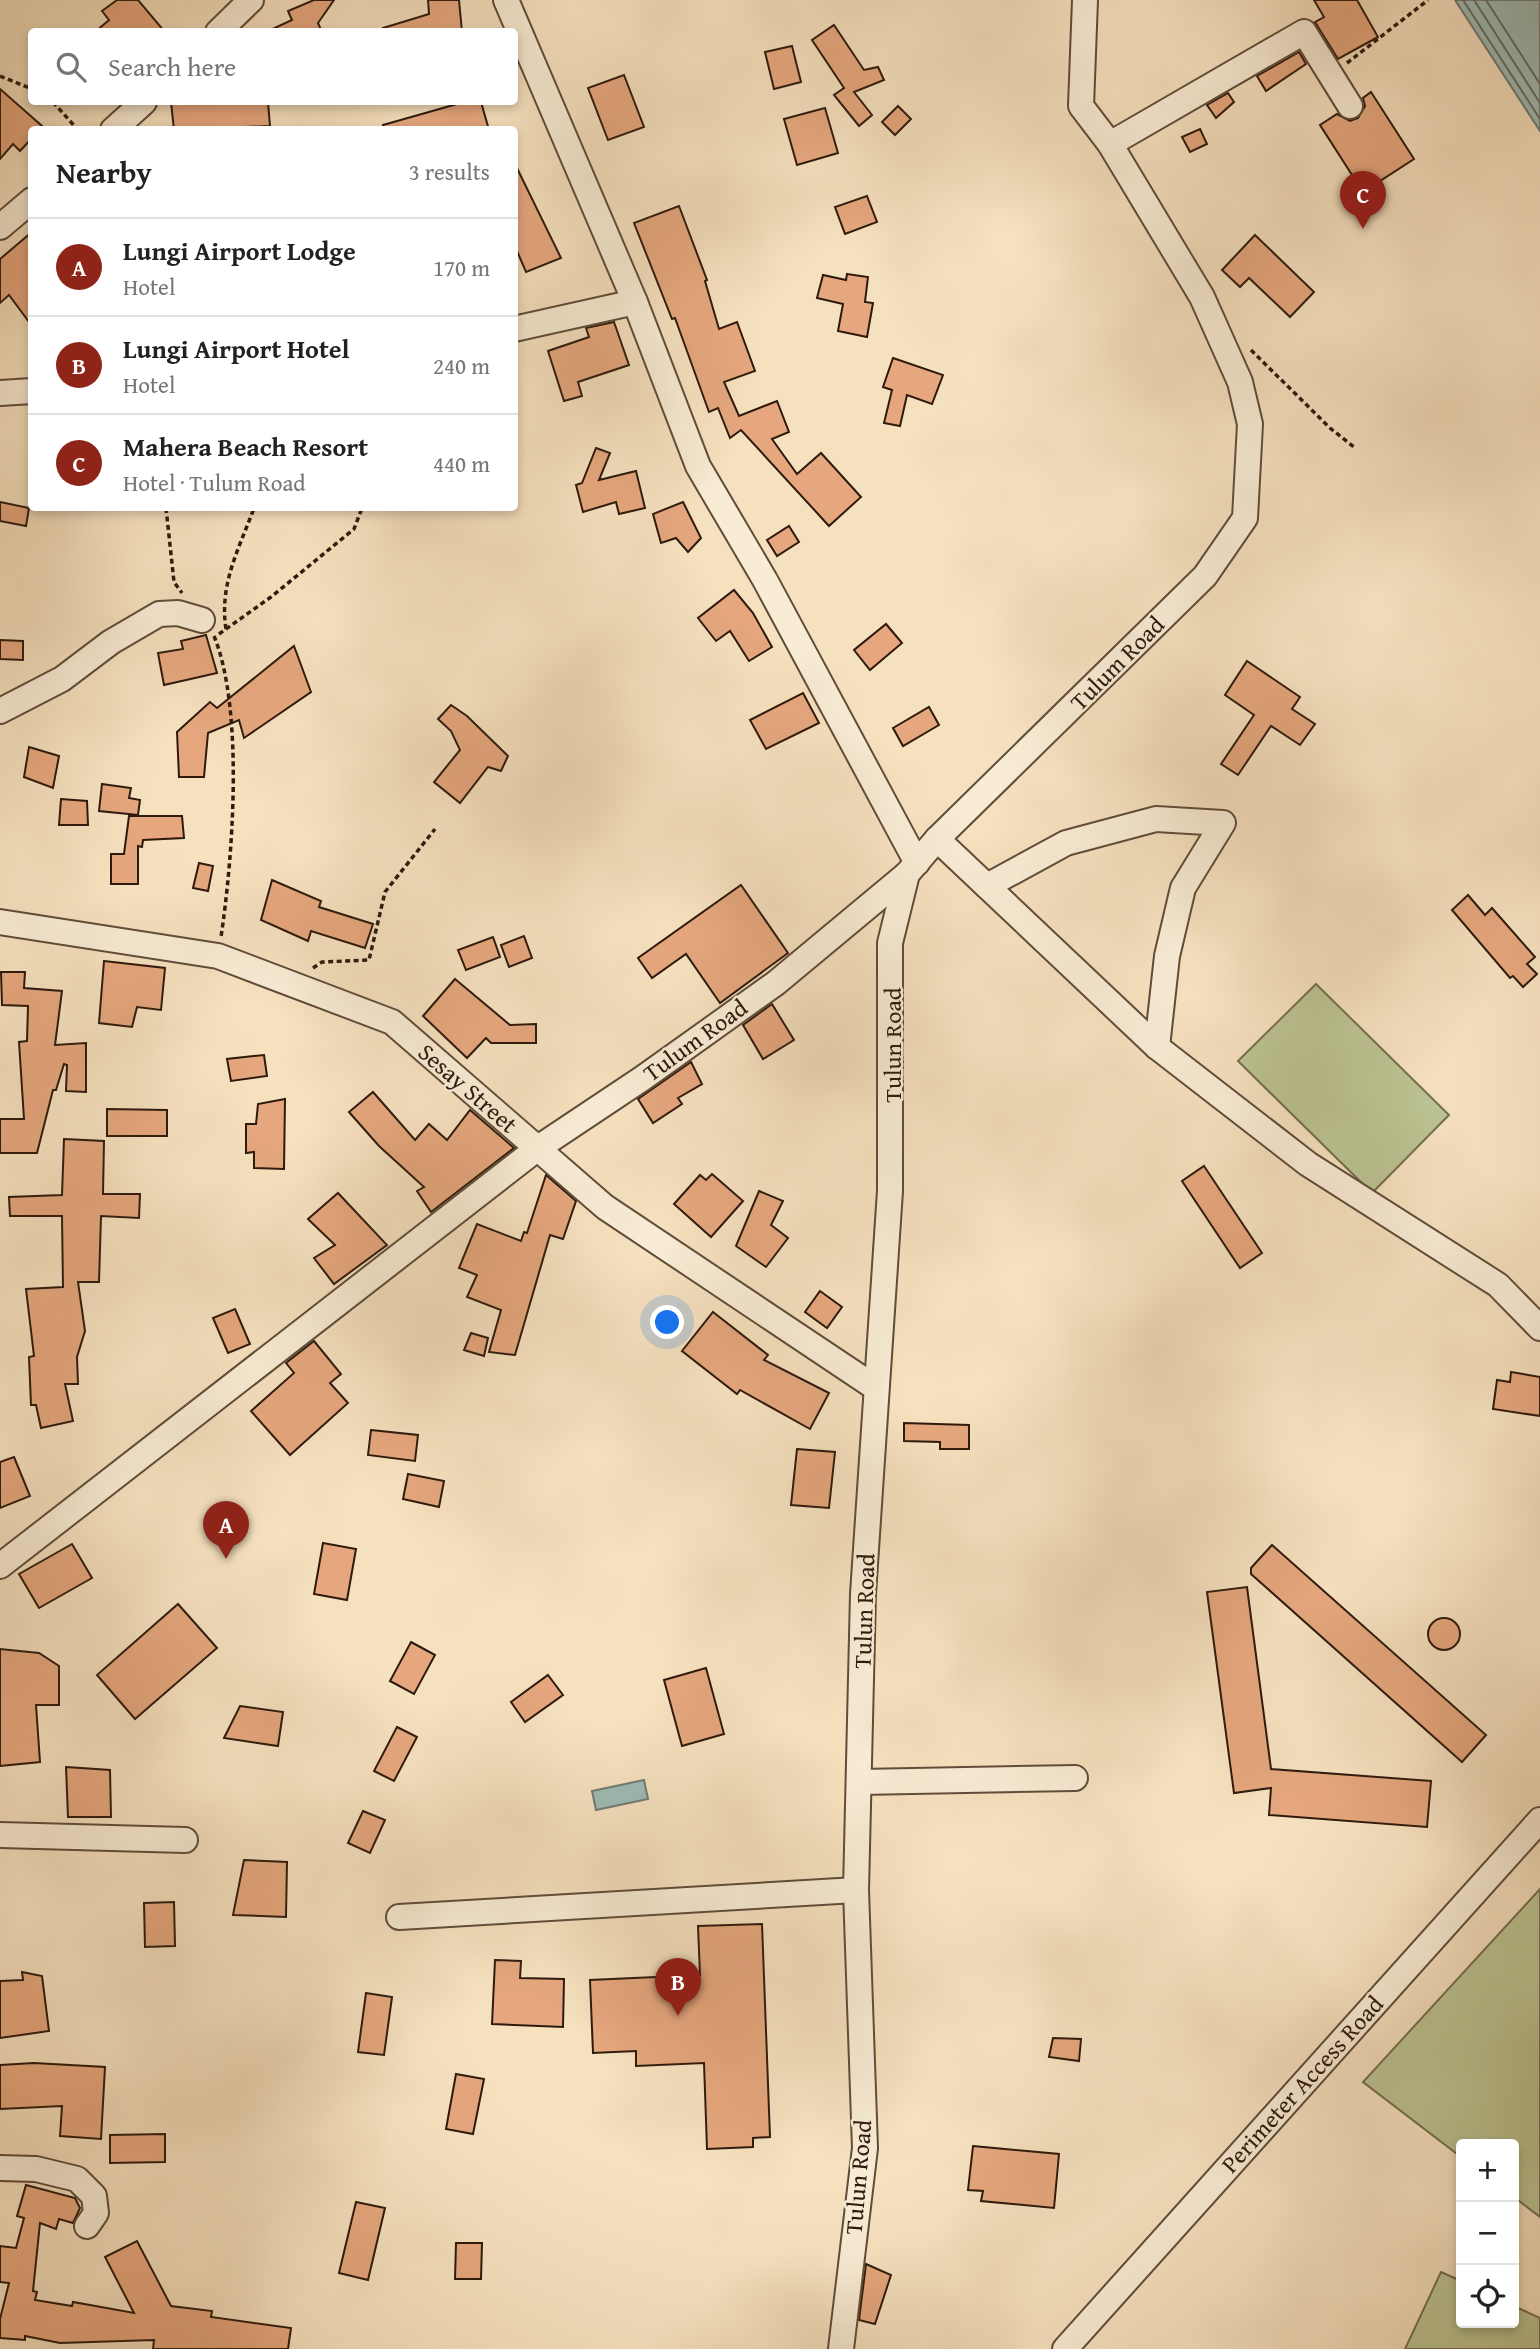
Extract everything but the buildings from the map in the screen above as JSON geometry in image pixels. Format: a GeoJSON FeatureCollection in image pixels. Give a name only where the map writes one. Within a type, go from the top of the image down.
{"type":"FeatureCollection","features":[{"type":"Feature","properties":{"kind":"street"},"geometry":{"type":"LineString","coordinates":[[222,28],[251,0]]}},
{"type":"Feature","properties":{"kind":"street"},"geometry":{"type":"LineString","coordinates":[[506,0],[518,28]]}},
{"type":"Feature","properties":{"kind":"street","name":"Tulum Road"},"geometry":{"type":"LineString","coordinates":[[0,1566],[538,1148],[643,1078],[776,983],[912,869],[937,839],[1205,576],[1245,518],[1250,424],[1240,382],[1202,297],[1110,144],[1081,106],[1085,0]]}},
{"type":"Feature","properties":{"kind":"street"},"geometry":{"type":"LineString","coordinates":[[518,28],[635,302],[698,466],[765,580],[912,869]]}},
{"type":"Feature","properties":{"kind":"street"},"geometry":{"type":"LineString","coordinates":[[1110,144],[1304,32],[1350,106]]}},
{"type":"Feature","properties":{"kind":"street"},"geometry":{"type":"LineString","coordinates":[[117,126],[141,105]]}},
{"type":"Feature","properties":{"kind":"street"},"geometry":{"type":"LineString","coordinates":[[0,227],[28,203]]}},
{"type":"Feature","properties":{"kind":"street"},"geometry":{"type":"LineString","coordinates":[[518,328],[635,302]]}},
{"type":"Feature","properties":{"kind":"street"},"geometry":{"type":"LineString","coordinates":[[0,393],[28,391]]}},
{"type":"Feature","properties":{"kind":"street"},"geometry":{"type":"LineString","coordinates":[[0,710],[62,679],[111,642],[159,614],[178,613],[209,628]]}},
{"type":"Feature","properties":{"kind":"street"},"geometry":{"type":"LineString","coordinates":[[987,886],[1066,843],[1156,819],[1223,823],[1183,888],[1167,956],[1157,1047]]}},
{"type":"Feature","properties":{"kind":"street"},"geometry":{"type":"LineString","coordinates":[[937,839],[1157,1047],[1308,1164],[1498,1285],[1540,1328]]}},
{"type":"Feature","properties":{"kind":"street","name":"Tulun Road"},"geometry":{"type":"LineString","coordinates":[[841,2349],[865,2148],[856,1890],[863,1594],[890,1191],[893,1056],[890,943],[912,869]]}},
{"type":"Feature","properties":{"kind":"street","name":"Sesay Street"},"geometry":{"type":"LineString","coordinates":[[0,922],[218,956],[392,1022],[605,1207],[876,1388]]}},
{"type":"Feature","properties":{"kind":"street"},"geometry":{"type":"LineString","coordinates":[[859,1782],[1075,1778]]}},
{"type":"Feature","properties":{"kind":"street","name":"Perimeter Access Road"},"geometry":{"type":"LineString","coordinates":[[1065,2349],[1540,1820]]}},
{"type":"Feature","properties":{"kind":"street"},"geometry":{"type":"LineString","coordinates":[[0,1835],[185,1840]]}},
{"type":"Feature","properties":{"kind":"street"},"geometry":{"type":"LineString","coordinates":[[399,1917],[856,1890]]}},
{"type":"Feature","properties":{"kind":"street"},"geometry":{"type":"LineString","coordinates":[[0,2168],[36,2169],[77,2179],[94,2196],[96,2213],[87,2226]]}},
{"type":"Feature","properties":{"kind":"path"},"geometry":{"type":"LineString","coordinates":[[1329,75],[1386,35],[1428,0]]}},
{"type":"Feature","properties":{"kind":"path"},"geometry":{"type":"LineString","coordinates":[[0,76],[28,87]]}},
{"type":"Feature","properties":{"kind":"path"},"geometry":{"type":"LineString","coordinates":[[56,105],[74,126]]}},
{"type":"Feature","properties":{"kind":"path"},"geometry":{"type":"LineString","coordinates":[[1246,344],[1320,418],[1354,447]]}},
{"type":"Feature","properties":{"kind":"path"},"geometry":{"type":"LineString","coordinates":[[166,511],[174,582],[209,628],[228,681],[232,834],[218,956]]}},
{"type":"Feature","properties":{"kind":"path"},"geometry":{"type":"LineString","coordinates":[[226,629],[224,602],[229,570],[253,511]]}},
{"type":"Feature","properties":{"kind":"path"},"geometry":{"type":"LineString","coordinates":[[209,628],[226,629],[271,597],[354,529],[361,511]]}},
{"type":"Feature","properties":{"kind":"path"},"geometry":{"type":"LineString","coordinates":[[292,984],[322,962],[369,960],[385,892],[435,829]]}},
{"type":"Feature","properties":{"kind":"green space"},"geometry":{"type":"Polygon","coordinates":[[[1316,984],[1449,1115],[1372,1193],[1238,1061],[1316,984]]]}},
{"type":"Feature","properties":{"kind":"green space"},"geometry":{"type":"Polygon","coordinates":[[[1540,1889],[1540,2217],[1519,2201],[1519,2139],[1456,2139],[1456,2153],[1363,2082],[1540,1889]]]}},
{"type":"Feature","properties":{"kind":"green space"},"geometry":{"type":"Polygon","coordinates":[[[1441,2272],[1456,2279],[1456,2328],[1519,2328],[1519,2308],[1540,2318],[1540,2349],[1405,2349],[1441,2272]]]}},
{"type":"Feature","properties":{"kind":"water"},"geometry":{"type":"Polygon","coordinates":[[[1455,0],[1540,0],[1540,131],[1455,0]]]}},
{"type":"Feature","properties":{"kind":"water"},"geometry":{"type":"Polygon","coordinates":[[[644,1780],[648,1799],[596,1810],[592,1791],[644,1780]]]}},
{"type":"Feature","properties":{"kind":"place","name":"Mahera Beach Resort"},"geometry":{"type":"Point","coordinates":[1363,229]}},
{"type":"Feature","properties":{"kind":"place","name":"Lungi Airport Lodge"},"geometry":{"type":"Point","coordinates":[226,1559]}},
{"type":"Feature","properties":{"kind":"place","name":"Lungi Airport Hotel"},"geometry":{"type":"Point","coordinates":[678,2016]}}]}
